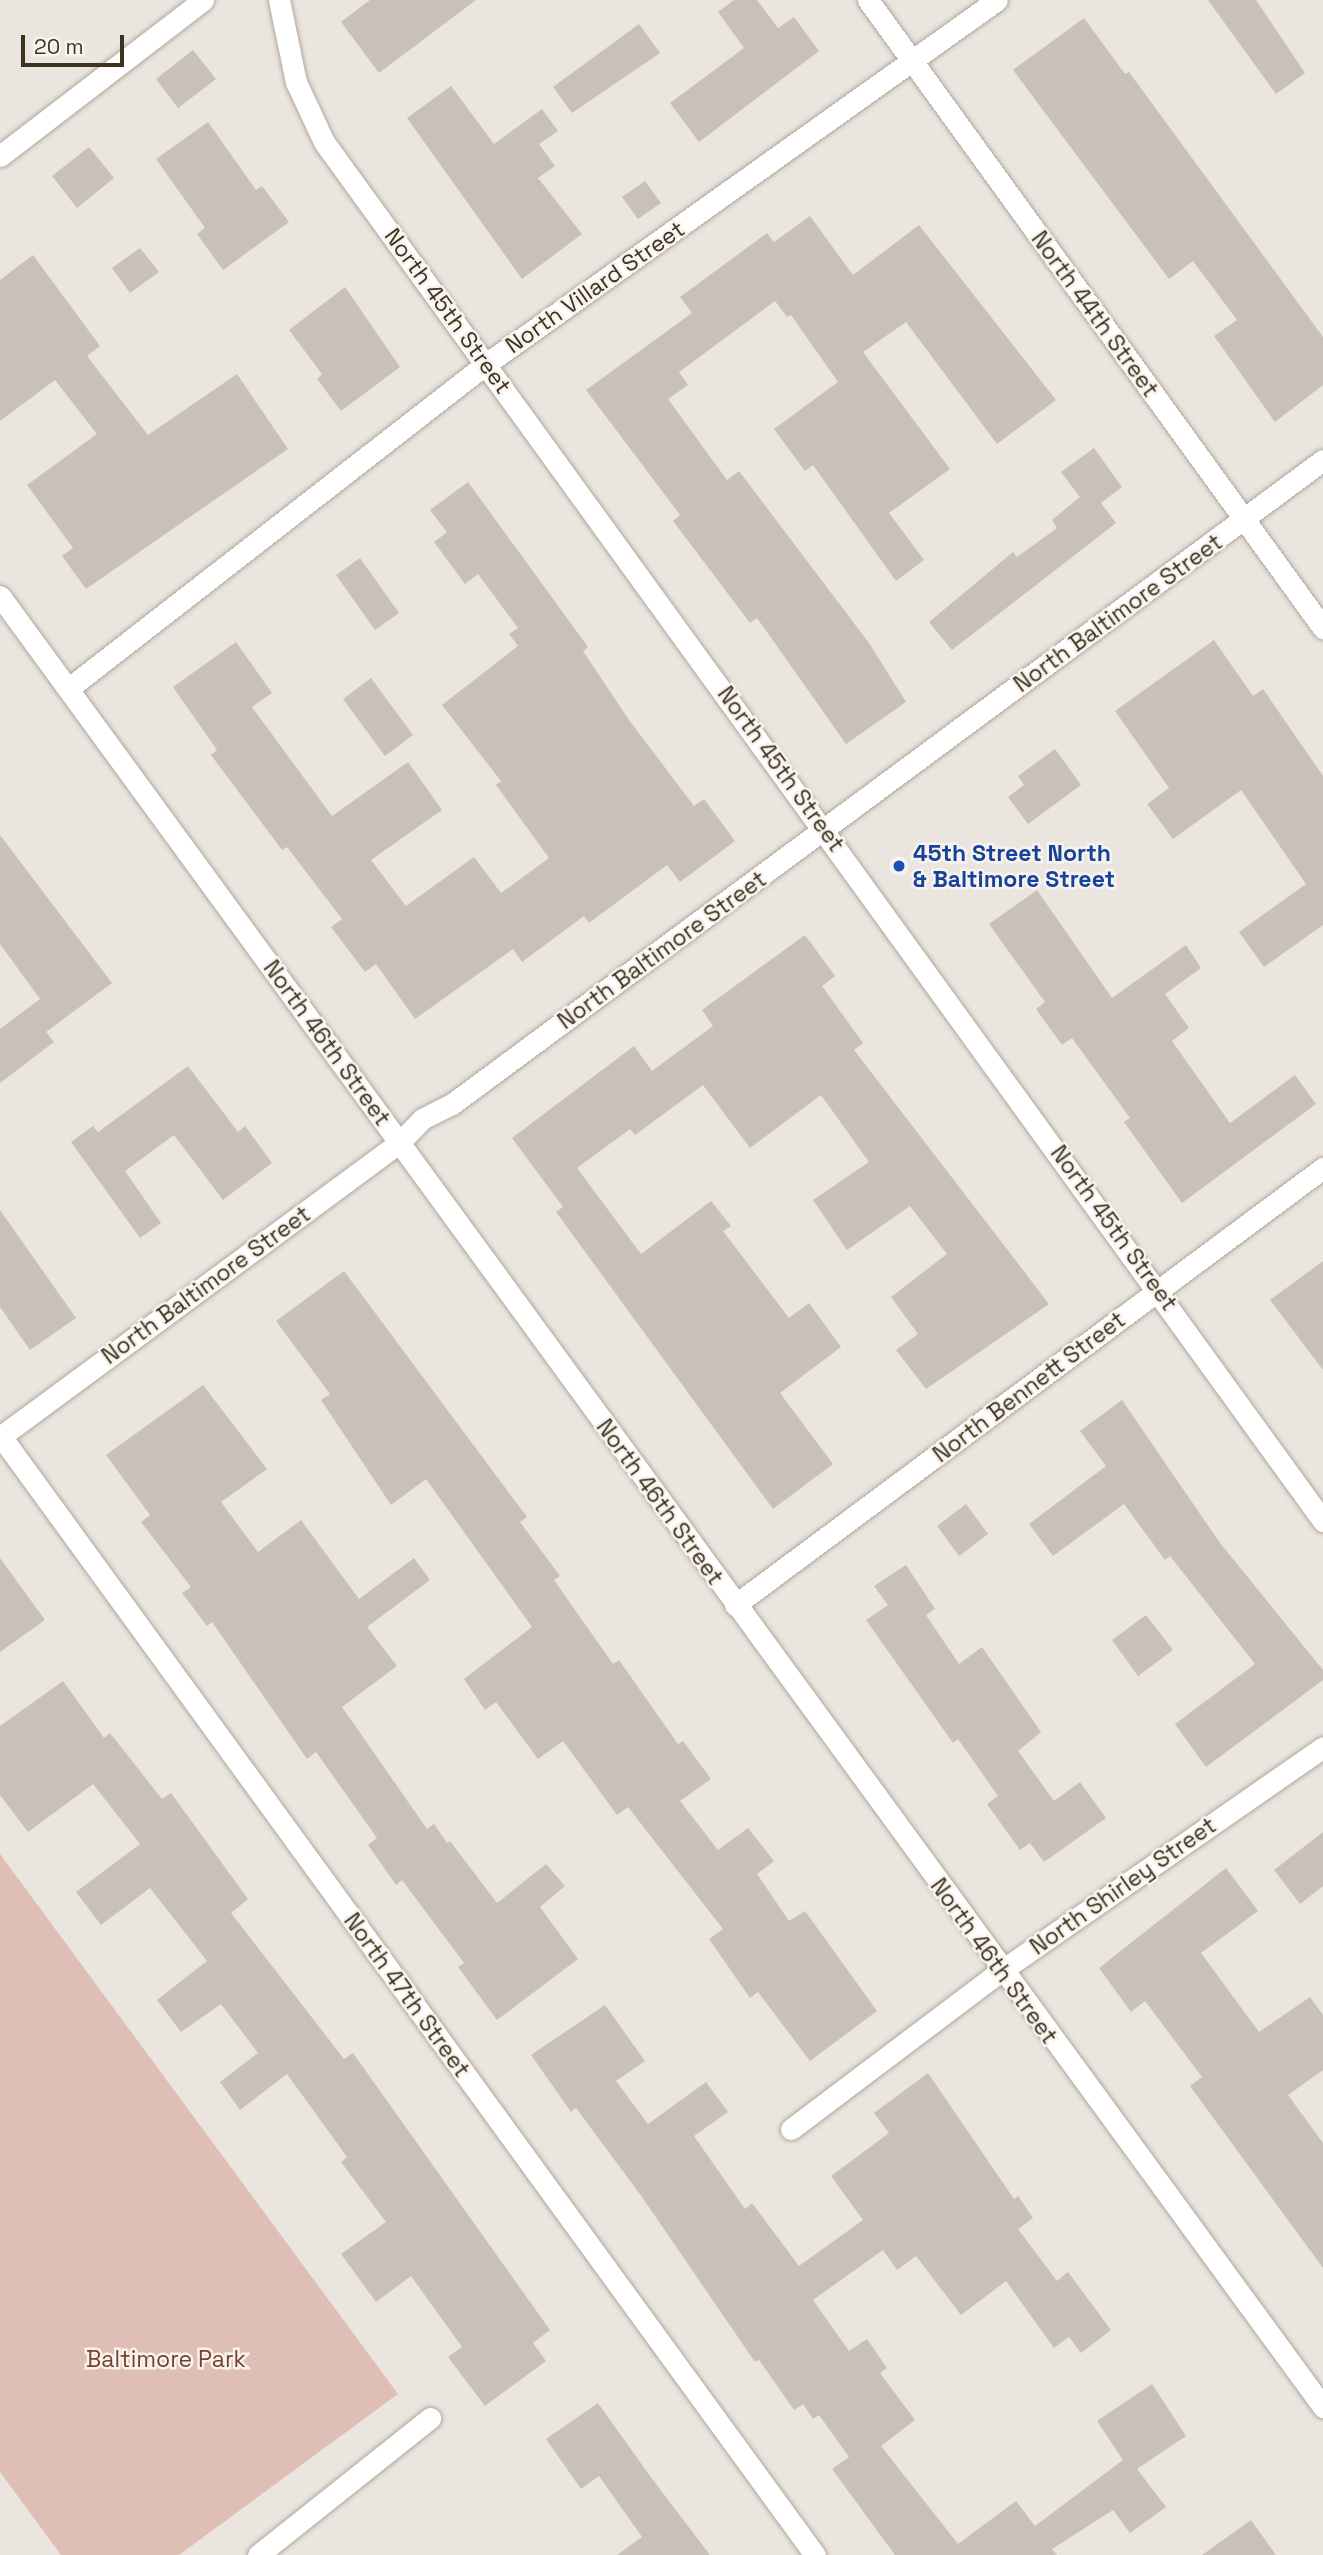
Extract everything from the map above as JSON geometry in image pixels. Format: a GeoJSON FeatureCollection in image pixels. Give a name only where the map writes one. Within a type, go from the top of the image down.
{"type":"FeatureCollection","features":[{"type":"Feature","properties":{"kind":"street"},"geometry":{"type":"LineString","coordinates":[[0,156],[202,0]]}},
{"type":"Feature","properties":{"kind":"street","name":"North 45th Street"},"geometry":{"type":"LineString","coordinates":[[279,0],[296,82],[324,142],[1159,1290],[1323,1521]]}},
{"type":"Feature","properties":{"kind":"street","name":"North 44th Street"},"geometry":{"type":"LineString","coordinates":[[868,0],[1323,628]]}},
{"type":"Feature","properties":{"kind":"street","name":"North Villard Street"},"geometry":{"type":"LineString","coordinates":[[69,688],[486,364],[913,63],[997,0]]}},
{"type":"Feature","properties":{"kind":"street","name":"North Baltimore Street"},"geometry":{"type":"LineString","coordinates":[[0,1436],[399,1143],[422,1119],[452,1104],[1323,460]]}},
{"type":"Feature","properties":{"kind":"street","name":"North 46th Street"},"geometry":{"type":"LineString","coordinates":[[0,596],[1323,2407]]}},
{"type":"Feature","properties":{"kind":"street","name":"North Bennett Street"},"geometry":{"type":"LineString","coordinates":[[735,1605],[1323,1168]]}},
{"type":"Feature","properties":{"kind":"street","name":"North 47th Street"},"geometry":{"type":"LineString","coordinates":[[0,1436],[815,2555]]}},
{"type":"Feature","properties":{"kind":"street","name":"North Shirley Street"},"geometry":{"type":"LineString","coordinates":[[791,2129],[1002,1971],[1323,1747]]}},
{"type":"Feature","properties":{"kind":"street"},"geometry":{"type":"LineString","coordinates":[[258,2555],[429,2418]]}},
{"type":"Feature","properties":{"kind":"green space","name":"Baltimore Park"},"geometry":{"type":"Polygon","coordinates":[[[0,1854],[398,2394],[179,2555],[61,2555],[0,2472],[0,1854]]]}},
{"type":"Feature","properties":{"kind":"building"},"geometry":{"type":"Polygon","coordinates":[[[370,0],[476,0],[379,73],[341,22],[370,0]]]}},
{"type":"Feature","properties":{"kind":"building"},"geometry":{"type":"Polygon","coordinates":[[[734,0],[757,0],[778,28],[794,17],[819,51],[699,142],[670,103],[744,48],[718,12],[734,0]]]}},
{"type":"Feature","properties":{"kind":"building"},"geometry":{"type":"Polygon","coordinates":[[[1208,0],[1256,0],[1305,73],[1276,94],[1208,0]]]}},
{"type":"Feature","properties":{"kind":"building"},"geometry":{"type":"Polygon","coordinates":[[[1084,18],[1125,74],[1129,72],[1323,337],[1323,385],[1275,422],[1214,336],[1237,320],[1193,261],[1169,279],[1013,70],[1084,18]]]}},
{"type":"Feature","properties":{"kind":"building"},"geometry":{"type":"Polygon","coordinates":[[[639,24],[660,53],[572,113],[553,87],[639,24]]]}},
{"type":"Feature","properties":{"kind":"building"},"geometry":{"type":"Polygon","coordinates":[[[193,50],[216,79],[178,108],[156,79],[193,50]]]}},
{"type":"Feature","properties":{"kind":"building"},"geometry":{"type":"Polygon","coordinates":[[[451,86],[494,144],[542,109],[558,131],[539,144],[555,166],[538,178],[582,234],[522,279],[407,118],[451,86]]]}},
{"type":"Feature","properties":{"kind":"building"},"geometry":{"type":"Polygon","coordinates":[[[208,122],[256,190],[262,186],[289,222],[223,270],[197,234],[205,228],[156,159],[208,122]]]}},
{"type":"Feature","properties":{"kind":"building"},"geometry":{"type":"Polygon","coordinates":[[[89,147],[114,178],[77,208],[52,176],[89,147]]]}},
{"type":"Feature","properties":{"kind":"building"},"geometry":{"type":"Polygon","coordinates":[[[645,181],[661,203],[638,219],[622,197],[645,181]]]}},
{"type":"Feature","properties":{"kind":"building"},"geometry":{"type":"Polygon","coordinates":[[[810,216],[853,275],[919,225],[1056,400],[997,444],[906,322],[863,352],[950,469],[889,513],[924,560],[896,581],[813,465],[805,471],[774,429],[838,382],[791,315],[787,317],[775,301],[679,372],[688,385],[668,399],[727,480],[739,471],[869,643],[906,702],[846,744],[757,618],[750,623],[673,521],[680,515],[586,390],[692,313],[680,297],[767,233],[774,242],[810,216]]]}},
{"type":"Feature","properties":{"kind":"building"},"geometry":{"type":"Polygon","coordinates":[[[140,248],[159,272],[130,293],[112,268],[140,248]]]}},
{"type":"Feature","properties":{"kind":"building"},"geometry":{"type":"Polygon","coordinates":[[[33,255],[100,346],[87,356],[148,435],[237,374],[288,449],[86,589],[62,556],[73,548],[27,485],[97,434],[55,380],[0,421],[0,280],[33,255]]]}},
{"type":"Feature","properties":{"kind":"building"},"geometry":{"type":"Polygon","coordinates":[[[345,287],[400,367],[341,411],[317,379],[322,374],[289,330],[345,287]]]}},
{"type":"Feature","properties":{"kind":"building"},"geometry":{"type":"Polygon","coordinates":[[[1094,448],[1122,487],[1101,503],[1116,523],[952,650],[929,622],[1013,552],[1017,557],[1057,528],[1052,520],[1080,497],[1061,472],[1094,448]]]}},
{"type":"Feature","properties":{"kind":"building"},"geometry":{"type":"Polygon","coordinates":[[[468,482],[588,647],[583,651],[629,720],[694,806],[704,799],[735,841],[680,882],[667,865],[589,923],[584,916],[522,962],[513,949],[415,1019],[376,964],[365,972],[331,927],[342,919],[287,847],[282,850],[211,755],[217,750],[173,687],[236,642],[272,693],[252,707],[332,816],[408,762],[442,810],[371,860],[406,906],[474,857],[501,893],[549,858],[496,785],[501,781],[442,705],[518,646],[509,634],[518,628],[478,574],[465,584],[434,542],[447,532],[430,510],[468,482]]]}},
{"type":"Feature","properties":{"kind":"building"},"geometry":{"type":"Polygon","coordinates":[[[360,558],[399,613],[375,630],[336,575],[360,558]]]}},
{"type":"Feature","properties":{"kind":"building"},"geometry":{"type":"Polygon","coordinates":[[[1214,640],[1253,696],[1263,689],[1323,776],[1323,925],[1264,967],[1239,932],[1306,884],[1241,790],[1173,839],[1147,804],[1169,788],[1115,711],[1214,640]]]}},
{"type":"Feature","properties":{"kind":"building"},"geometry":{"type":"Polygon","coordinates":[[[371,678],[413,735],[385,756],[343,699],[371,678]]]}},
{"type":"Feature","properties":{"kind":"building"},"geometry":{"type":"Polygon","coordinates":[[[1055,749],[1081,785],[1028,824],[1008,797],[1024,785],[1018,776],[1055,749]]]}},
{"type":"Feature","properties":{"kind":"building"},"geometry":{"type":"Polygon","coordinates":[[[0,835],[112,983],[46,1032],[54,1042],[0,1083],[0,1029],[40,999],[0,944],[0,835]]]}},
{"type":"Feature","properties":{"kind":"building"},"geometry":{"type":"Polygon","coordinates":[[[1037,890],[1112,998],[1186,945],[1201,968],[1165,994],[1189,1028],[1172,1041],[1230,1123],[1295,1075],[1316,1104],[1182,1203],[1124,1122],[1130,1118],[1072,1038],[1062,1045],[1036,1009],[1045,1002],[989,924],[1037,890]]]}},
{"type":"Feature","properties":{"kind":"building"},"geometry":{"type":"Polygon","coordinates":[[[805,935],[835,976],[822,986],[863,1043],[854,1050],[1049,1304],[926,1389],[896,1350],[918,1334],[891,1297],[947,1254],[910,1206],[847,1250],[813,1200],[869,1162],[821,1095],[750,1148],[703,1085],[635,1135],[630,1129],[577,1168],[641,1254],[711,1201],[731,1226],[723,1231],[789,1318],[809,1303],[841,1347],[780,1393],[833,1464],[773,1509],[556,1212],[563,1207],[512,1138],[634,1046],[652,1071],[713,1026],[702,1010],[805,935]]]}},
{"type":"Feature","properties":{"kind":"building"},"geometry":{"type":"Polygon","coordinates":[[[188,1066],[238,1132],[245,1126],[272,1163],[223,1200],[174,1135],[125,1171],[161,1223],[140,1238],[71,1142],[93,1126],[98,1132],[188,1066]]]}},
{"type":"Feature","properties":{"kind":"building"},"geometry":{"type":"Polygon","coordinates":[[[0,1210],[76,1318],[30,1350],[0,1307],[0,1210]]]}},
{"type":"Feature","properties":{"kind":"building"},"geometry":{"type":"Polygon","coordinates":[[[1323,1261],[1323,1370],[1270,1300],[1323,1261]]]}},
{"type":"Feature","properties":{"kind":"building"},"geometry":{"type":"Polygon","coordinates":[[[344,1271],[527,1517],[520,1522],[560,1576],[554,1580],[613,1664],[619,1660],[678,1744],[683,1741],[711,1779],[680,1801],[718,1850],[748,1828],[774,1861],[757,1874],[789,1921],[805,1911],[877,2011],[810,2061],[758,1992],[750,1998],[709,1939],[723,1929],[628,1807],[617,1815],[563,1741],[538,1759],[496,1702],[485,1710],[464,1679],[532,1627],[426,1479],[391,1505],[321,1400],[330,1394],[276,1321],[344,1271]]]}},
{"type":"Feature","properties":{"kind":"building"},"geometry":{"type":"Polygon","coordinates":[[[203,1385],[267,1469],[221,1502],[258,1552],[301,1520],[359,1599],[414,1558],[430,1580],[367,1627],[397,1666],[342,1707],[427,1829],[434,1824],[497,1903],[546,1864],[565,1886],[540,1907],[578,1959],[497,2020],[458,1967],[464,1963],[402,1880],[396,1885],[368,1845],[377,1838],[316,1752],[307,1759],[212,1622],[207,1626],[182,1593],[191,1587],[141,1522],[150,1515],[106,1455],[203,1385]]]}},
{"type":"Feature","properties":{"kind":"building"},"geometry":{"type":"Polygon","coordinates":[[[1122,1400],[1220,1543],[1323,1670],[1323,1680],[1206,1767],[1175,1724],[1255,1664],[1170,1556],[1165,1560],[1124,1504],[1053,1556],[1029,1524],[1106,1466],[1080,1431],[1122,1400]]]}},
{"type":"Feature","properties":{"kind":"building"},"geometry":{"type":"Polygon","coordinates":[[[966,1504],[988,1534],[959,1556],[937,1526],[966,1504]]]}},
{"type":"Feature","properties":{"kind":"building"},"geometry":{"type":"Polygon","coordinates":[[[0,1558],[45,1620],[0,1652],[0,1558]]]}},
{"type":"Feature","properties":{"kind":"building"},"geometry":{"type":"Polygon","coordinates":[[[906,1565],[935,1609],[926,1615],[959,1664],[982,1647],[1041,1732],[1018,1751],[1054,1801],[1080,1782],[1106,1818],[1044,1862],[1030,1843],[1020,1850],[987,1804],[998,1796],[958,1739],[953,1743],[866,1620],[888,1605],[874,1586],[906,1565]]]}},
{"type":"Feature","properties":{"kind":"building"},"geometry":{"type":"Polygon","coordinates":[[[1146,1615],[1173,1650],[1138,1676],[1112,1640],[1146,1615]]]}},
{"type":"Feature","properties":{"kind":"building"},"geometry":{"type":"Polygon","coordinates":[[[63,1681],[104,1738],[110,1733],[162,1799],[171,1793],[248,1899],[231,1913],[344,2059],[353,2053],[550,2330],[533,2343],[546,2361],[485,2406],[448,2357],[462,2347],[411,2276],[376,2302],[341,2254],[386,2222],[341,2162],[347,2157],[287,2074],[240,2110],[220,2082],[258,2053],[221,2004],[181,2032],[157,2000],[207,1961],[150,1888],[101,1925],[76,1892],[140,1844],[93,1784],[28,1832],[0,1795],[0,1726],[63,1681]]]}},
{"type":"Feature","properties":{"kind":"building"},"geometry":{"type":"Polygon","coordinates":[[[1323,1832],[1323,1886],[1300,1904],[1274,1870],[1323,1832]]]}},
{"type":"Feature","properties":{"kind":"building"},"geometry":{"type":"Polygon","coordinates":[[[1226,1868],[1258,1911],[1201,1953],[1259,2032],[1310,1997],[1323,2015],[1323,2070],[1288,2095],[1323,2143],[1323,2268],[1190,2086],[1202,2077],[1145,2001],[1131,2012],[1099,1968],[1226,1868]]]}},
{"type":"Feature","properties":{"kind":"building"},"geometry":{"type":"Polygon","coordinates":[[[605,2005],[645,2061],[616,2081],[648,2124],[706,2082],[728,2112],[694,2136],[745,2209],[752,2203],[799,2266],[863,2220],[831,2176],[889,2133],[874,2113],[928,2073],[1014,2199],[1018,2196],[1033,2218],[1018,2229],[1057,2281],[1068,2272],[1111,2330],[1081,2353],[1069,2337],[1054,2348],[1006,2281],[961,2315],[916,2256],[897,2270],[883,2250],[813,2300],[849,2351],[867,2339],[887,2368],[880,2373],[915,2420],[881,2446],[958,2544],[1016,2501],[1035,2526],[1123,2460],[1097,2421],[1152,2384],[1186,2436],[1137,2469],[1166,2507],[1130,2533],[1113,2510],[1052,2549],[1057,2555],[895,2555],[832,2469],[849,2457],[819,2415],[813,2419],[803,2404],[794,2410],[759,2360],[755,2362],[642,2197],[576,2108],[571,2112],[531,2055],[605,2005]]]}},
{"type":"Feature","properties":{"kind":"building"},"geometry":{"type":"Polygon","coordinates":[[[598,2403],[710,2555],[617,2555],[642,2537],[599,2476],[581,2489],[546,2439],[598,2403]]]}},
{"type":"Feature","properties":{"kind":"building"},"geometry":{"type":"Polygon","coordinates":[[[1251,2520],[1276,2555],[1202,2555],[1251,2520]]]}},
{"type":"Feature","properties":{"kind":"place","name":"45th Street North & Baltimore Street"},"geometry":{"type":"Point","coordinates":[899,866]}}]}
